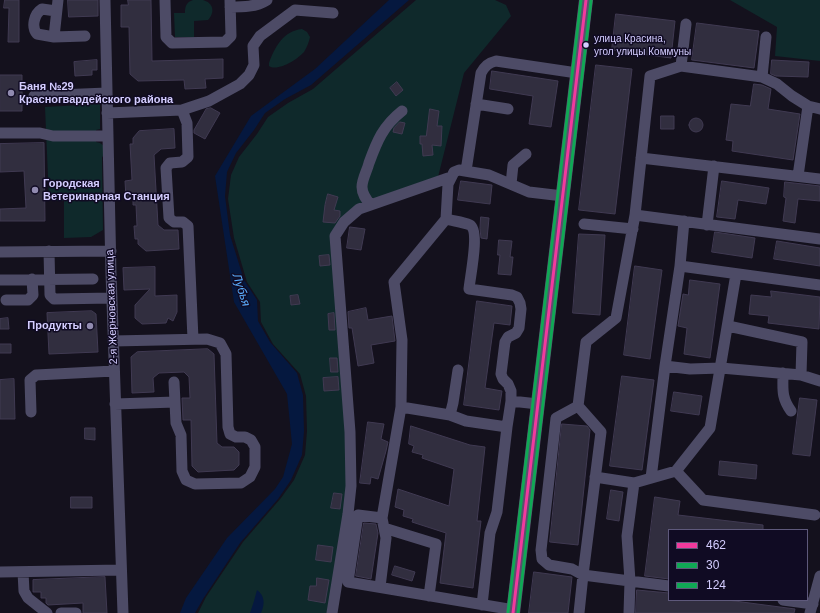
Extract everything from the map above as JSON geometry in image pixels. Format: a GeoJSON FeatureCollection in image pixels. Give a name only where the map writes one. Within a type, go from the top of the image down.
{"type":"FeatureCollection","features":[{"type":"Feature","properties":{"kind":"main road"},"geometry":{"type":"LineString","coordinates":[[513,612],[586,0]]}},
{"type":"Feature","properties":{"kind":"street","name":"2-я Жерновская улица"},"geometry":{"type":"LineString","coordinates":[[104,0],[110,251],[123,613]]}},
{"type":"Feature","properties":{"kind":"street"},"geometry":{"type":"LineString","coordinates":[[165,0],[166,38],[172,43],[225,42],[230,36],[230,3],[248,6],[259,4],[267,0]]}},
{"type":"Feature","properties":{"kind":"street"},"geometry":{"type":"LineString","coordinates":[[54,37],[57,5],[38,11],[35,16],[34,29],[37,34],[54,37],[84,36]]}},
{"type":"Feature","properties":{"kind":"street"},"geometry":{"type":"LineString","coordinates":[[107,113],[182,110],[209,101],[240,84],[249,75],[254,65],[253,46],[260,36],[295,10],[333,13]]}},
{"type":"Feature","properties":{"kind":"street"},"geometry":{"type":"LineString","coordinates":[[681,66],[686,24]]}},
{"type":"Feature","properties":{"kind":"street"},"geometry":{"type":"LineString","coordinates":[[762,76],[766,37]]}},
{"type":"Feature","properties":{"kind":"street"},"geometry":{"type":"LineString","coordinates":[[466,171],[481,73],[485,67],[496,61],[577,73]]}},
{"type":"Feature","properties":{"kind":"street"},"geometry":{"type":"LineString","coordinates":[[579,613],[601,432],[578,406],[586,342],[616,318],[635,215],[650,76],[681,66],[762,76],[777,84],[808,106],[820,109]]}},
{"type":"Feature","properties":{"kind":"street"},"geometry":{"type":"LineString","coordinates":[[34,96],[107,93]]}},
{"type":"Feature","properties":{"kind":"street"},"geometry":{"type":"LineString","coordinates":[[476,104],[508,109]]}},
{"type":"Feature","properties":{"kind":"street"},"geometry":{"type":"LineString","coordinates":[[798,176],[808,106]]}},
{"type":"Feature","properties":{"kind":"street"},"geometry":{"type":"LineString","coordinates":[[182,110],[187,123],[188,157],[182,162],[170,163],[166,168],[168,218],[174,222],[182,222],[188,226],[193,339]]}},
{"type":"Feature","properties":{"kind":"street"},"geometry":{"type":"LineString","coordinates":[[370,204],[364,197],[362,188],[364,177],[379,138],[391,120],[402,111]]}},
{"type":"Feature","properties":{"kind":"street"},"geometry":{"type":"LineString","coordinates":[[0,133],[40,133],[52,136],[108,136]]}},
{"type":"Feature","properties":{"kind":"street"},"geometry":{"type":"LineString","coordinates":[[511,184],[513,165],[526,154]]}},
{"type":"Feature","properties":{"kind":"street"},"geometry":{"type":"LineString","coordinates":[[641,158],[820,179]]}},
{"type":"Feature","properties":{"kind":"street"},"geometry":{"type":"LineString","coordinates":[[707,224],[714,166]]}},
{"type":"Feature","properties":{"kind":"street"},"geometry":{"type":"LineString","coordinates":[[380,587],[386,538],[383,523],[401,407],[402,340],[394,282],[446,219],[448,184],[454,172],[459,170],[489,175],[529,192],[563,196]]}},
{"type":"Feature","properties":{"kind":"street"},"geometry":{"type":"LineString","coordinates":[[332,613],[351,486],[350,432],[335,236],[344,222],[359,209],[451,177]]}},
{"type":"Feature","properties":{"kind":"street"},"geometry":{"type":"LineString","coordinates":[[635,215],[820,239]]}},
{"type":"Feature","properties":{"kind":"street"},"geometry":{"type":"LineString","coordinates":[[446,219],[470,226],[474,229],[475,240],[469,289],[512,294],[517,297],[521,309],[519,328],[516,333],[508,337],[505,342],[501,374],[511,391],[511,401],[497,512],[490,533],[482,605]]}},
{"type":"Feature","properties":{"kind":"street"},"geometry":{"type":"LineString","coordinates":[[651,478],[665,366],[680,266],[684,222]]}},
{"type":"Feature","properties":{"kind":"street"},"geometry":{"type":"LineString","coordinates":[[584,224],[633,229]]}},
{"type":"Feature","properties":{"kind":"street"},"geometry":{"type":"LineString","coordinates":[[49,251],[50,295],[54,299],[112,298]]}},
{"type":"Feature","properties":{"kind":"street"},"geometry":{"type":"LineString","coordinates":[[0,252],[110,251]]}},
{"type":"Feature","properties":{"kind":"street"},"geometry":{"type":"LineString","coordinates":[[680,266],[820,285]]}},
{"type":"Feature","properties":{"kind":"street"},"geometry":{"type":"LineString","coordinates":[[595,477],[634,483],[676,471],[710,428],[736,274]]}},
{"type":"Feature","properties":{"kind":"street"},"geometry":{"type":"LineString","coordinates":[[6,300],[28,300],[33,295],[32,279]]}},
{"type":"Feature","properties":{"kind":"street"},"geometry":{"type":"LineString","coordinates":[[0,280],[93,279]]}},
{"type":"Feature","properties":{"kind":"street"},"geometry":{"type":"LineString","coordinates":[[728,326],[802,342],[801,375]]}},
{"type":"Feature","properties":{"kind":"street"},"geometry":{"type":"LineString","coordinates":[[113,341],[207,339],[220,343],[226,354],[228,427],[230,434],[236,437],[245,437],[251,440],[255,447],[255,466],[250,477],[241,483],[195,484],[186,480],[182,471],[181,435],[176,423],[174,382]]}},
{"type":"Feature","properties":{"kind":"street"},"geometry":{"type":"LineString","coordinates":[[665,366],[690,369],[721,368],[783,373],[801,375],[820,381]]}},
{"type":"Feature","properties":{"kind":"street"},"geometry":{"type":"LineString","coordinates":[[450,416],[458,370]]}},
{"type":"Feature","properties":{"kind":"street"},"geometry":{"type":"LineString","coordinates":[[31,412],[30,380],[36,374],[114,372]]}},
{"type":"Feature","properties":{"kind":"street"},"geometry":{"type":"LineString","coordinates":[[783,373],[782,393],[785,402],[791,411]]}},
{"type":"Feature","properties":{"kind":"street"},"geometry":{"type":"LineString","coordinates":[[511,401],[538,404]]}},
{"type":"Feature","properties":{"kind":"street"},"geometry":{"type":"LineString","coordinates":[[115,404],[175,402]]}},
{"type":"Feature","properties":{"kind":"street"},"geometry":{"type":"LineString","coordinates":[[578,406],[556,418],[541,550],[542,559],[549,565],[572,569],[583,575],[668,586]]}},
{"type":"Feature","properties":{"kind":"street"},"geometry":{"type":"LineString","coordinates":[[401,407],[450,416],[466,421],[507,427]]}},
{"type":"Feature","properties":{"kind":"street"},"geometry":{"type":"LineString","coordinates":[[676,471],[703,500],[815,514]]}},
{"type":"Feature","properties":{"kind":"street"},"geometry":{"type":"LineString","coordinates":[[629,613],[630,581],[627,536],[634,483]]}},
{"type":"Feature","properties":{"kind":"street"},"geometry":{"type":"LineString","coordinates":[[429,596],[436,544],[383,523],[358,515],[348,582],[380,587],[429,596],[482,605],[513,612]]}},
{"type":"Feature","properties":{"kind":"street"},"geometry":{"type":"LineString","coordinates":[[0,572],[121,570]]}},
{"type":"Feature","properties":{"kind":"street"},"geometry":{"type":"LineString","coordinates":[[23,572],[24,591],[28,598],[47,613]]}},
{"type":"Feature","properties":{"kind":"street"},"geometry":{"type":"LineString","coordinates":[[786,601],[811,608],[820,576]]}},
{"type":"Feature","properties":{"kind":"street"},"geometry":{"type":"LineString","coordinates":[[61,613],[76,613]]}},
{"type":"Feature","properties":{"kind":"green space"},"geometry":{"type":"Polygon","coordinates":[[[193,0],[207,1],[212,8],[212,14],[208,20],[194,21],[194,37],[175,37],[174,13],[185,13],[186,5],[193,0]]]}},
{"type":"Feature","properties":{"kind":"green space"},"geometry":{"type":"Polygon","coordinates":[[[416,0],[495,0],[506,5],[511,16],[464,73],[436,185],[385,202],[353,218],[339,238],[353,490],[336,613],[198,613],[206,597],[243,542],[281,498],[294,480],[305,455],[307,431],[306,396],[300,374],[273,344],[261,322],[260,302],[247,282],[234,238],[228,199],[231,175],[239,157],[268,117],[288,103],[313,89],[416,0]]]}},
{"type":"Feature","properties":{"kind":"green space"},"geometry":{"type":"Polygon","coordinates":[[[730,0],[820,0],[820,61],[775,56],[777,27],[730,0]]]}},
{"type":"Feature","properties":{"kind":"green space"},"geometry":{"type":"Polygon","coordinates":[[[302,29],[307,32],[310,37],[304,52],[288,64],[277,67],[269,66],[274,51],[285,36],[295,30],[302,29]]]}},
{"type":"Feature","properties":{"kind":"green space"},"geometry":{"type":"Polygon","coordinates":[[[100,104],[100,129],[96,130],[96,142],[104,146],[105,155],[102,157],[103,230],[91,237],[64,238],[64,201],[49,200],[45,107],[100,104]]]}},
{"type":"Feature","properties":{"kind":"water","name":"Лубья"},"geometry":{"type":"Polygon","coordinates":[[[389,0],[409,0],[311,85],[285,99],[265,113],[236,153],[227,172],[225,196],[230,235],[244,280],[257,300],[258,321],[270,342],[297,373],[303,395],[304,431],[302,455],[291,480],[278,499],[240,543],[195,613],[180,613],[186,598],[227,538],[275,489],[283,477],[292,444],[287,394],[234,302],[215,176],[251,116],[315,69],[389,0]]]}},
{"type":"Feature","properties":{"kind":"water"},"geometry":{"type":"Polygon","coordinates":[[[257,590],[263,598],[264,603],[262,610],[261,613],[250,613],[254,601],[257,590]]]}},
{"type":"Feature","properties":{"kind":"building"},"geometry":{"type":"Polygon","coordinates":[[[5,0],[19,0],[19,42],[8,42],[9,8],[4,8],[5,0]]]}},
{"type":"Feature","properties":{"kind":"building"},"geometry":{"type":"Polygon","coordinates":[[[68,0],[98,0],[98,16],[69,17],[68,0]]]}},
{"type":"Feature","properties":{"kind":"building"},"geometry":{"type":"Polygon","coordinates":[[[128,0],[151,0],[152,61],[223,59],[223,78],[205,79],[206,88],[185,89],[184,80],[138,81],[130,74],[129,27],[121,27],[121,5],[128,5],[128,0]]]}},
{"type":"Feature","properties":{"kind":"building"},"geometry":{"type":"Polygon","coordinates":[[[616,14],[675,21],[671,58],[612,50],[616,14]]]}},
{"type":"Feature","properties":{"kind":"building"},"geometry":{"type":"Polygon","coordinates":[[[697,23],[759,31],[754,68],[692,60],[697,23]]]}},
{"type":"Feature","properties":{"kind":"building"},"geometry":{"type":"Polygon","coordinates":[[[97,60],[97,70],[92,70],[92,75],[75,76],[74,62],[97,60]]]}},
{"type":"Feature","properties":{"kind":"building"},"geometry":{"type":"Polygon","coordinates":[[[772,60],[809,62],[808,77],[776,76],[771,74],[772,60]]]}},
{"type":"Feature","properties":{"kind":"building"},"geometry":{"type":"Polygon","coordinates":[[[596,65],[632,69],[615,214],[579,210],[596,65]]]}},
{"type":"Feature","properties":{"kind":"building"},"geometry":{"type":"Polygon","coordinates":[[[492,71],[558,81],[551,127],[529,124],[533,96],[490,89],[492,71]]]}},
{"type":"Feature","properties":{"kind":"building","name":"Баня №29 Красногвардейского района"},"geometry":{"type":"Polygon","coordinates":[[[0,75],[22,75],[22,111],[0,111],[0,75]]]}},
{"type":"Feature","properties":{"kind":"building"},"geometry":{"type":"Polygon","coordinates":[[[397,82],[403,90],[396,96],[390,88],[397,82]]]}},
{"type":"Feature","properties":{"kind":"building"},"geometry":{"type":"Polygon","coordinates":[[[754,84],[762,85],[771,89],[768,109],[800,114],[793,160],[732,151],[733,141],[726,140],[731,104],[750,106],[754,84]]]}},
{"type":"Feature","properties":{"kind":"building"},"geometry":{"type":"Polygon","coordinates":[[[211,108],[220,113],[205,139],[194,133],[194,130],[206,109],[211,108]]]}},
{"type":"Feature","properties":{"kind":"building"},"geometry":{"type":"Polygon","coordinates":[[[430,109],[439,111],[437,126],[442,126],[441,146],[432,145],[433,155],[423,156],[420,136],[426,136],[430,109]]]}},
{"type":"Feature","properties":{"kind":"building"},"geometry":{"type":"Polygon","coordinates":[[[661,116],[674,116],[674,129],[661,129],[661,116]]]}},
{"type":"Feature","properties":{"kind":"building"},"geometry":{"type":"Polygon","coordinates":[[[696,118],[701,120],[703,125],[701,130],[696,132],[691,130],[689,125],[691,120],[696,118]]]}},
{"type":"Feature","properties":{"kind":"building"},"geometry":{"type":"Polygon","coordinates":[[[400,122],[405,123],[402,134],[393,132],[394,128],[400,122]]]}},
{"type":"Feature","properties":{"kind":"building"},"geometry":{"type":"Polygon","coordinates":[[[174,129],[175,148],[161,149],[154,155],[158,225],[164,230],[178,230],[179,249],[146,251],[138,244],[138,239],[135,239],[134,226],[137,226],[136,205],[133,205],[133,198],[126,198],[125,181],[132,180],[130,144],[133,144],[133,138],[139,131],[174,129]]]}},
{"type":"Feature","properties":{"kind":"building","name":"Городская Ветеринарная Станция"},"geometry":{"type":"Polygon","coordinates":[[[44,143],[45,221],[0,221],[0,209],[26,208],[24,171],[0,172],[0,144],[44,143]]]}},
{"type":"Feature","properties":{"kind":"building"},"geometry":{"type":"Polygon","coordinates":[[[461,181],[492,185],[490,204],[458,200],[461,181]]]}},
{"type":"Feature","properties":{"kind":"building"},"geometry":{"type":"Polygon","coordinates":[[[722,181],[769,188],[766,204],[738,200],[735,219],[717,217],[722,181]]]}},
{"type":"Feature","properties":{"kind":"building"},"geometry":{"type":"Polygon","coordinates":[[[785,182],[820,186],[820,201],[798,199],[795,223],[783,221],[786,198],[784,197],[785,182]]]}},
{"type":"Feature","properties":{"kind":"building"},"geometry":{"type":"Polygon","coordinates":[[[328,194],[338,197],[334,210],[340,211],[340,216],[335,223],[323,222],[328,194]]]}},
{"type":"Feature","properties":{"kind":"building"},"geometry":{"type":"Polygon","coordinates":[[[481,217],[489,218],[487,239],[481,238],[481,217]]]}},
{"type":"Feature","properties":{"kind":"building"},"geometry":{"type":"Polygon","coordinates":[[[350,227],[365,229],[361,250],[347,248],[350,227]]]}},
{"type":"Feature","properties":{"kind":"building"},"geometry":{"type":"Polygon","coordinates":[[[715,232],[755,238],[752,258],[712,252],[715,232]]]}},
{"type":"Feature","properties":{"kind":"building"},"geometry":{"type":"Polygon","coordinates":[[[579,234],[605,235],[600,315],[573,313],[579,234]]]}},
{"type":"Feature","properties":{"kind":"building"},"geometry":{"type":"Polygon","coordinates":[[[499,240],[512,241],[510,257],[513,257],[511,275],[498,274],[500,255],[498,255],[499,240]]]}},
{"type":"Feature","properties":{"kind":"building"},"geometry":{"type":"Polygon","coordinates":[[[777,241],[820,248],[820,266],[774,259],[777,241]]]}},
{"type":"Feature","properties":{"kind":"building"},"geometry":{"type":"Polygon","coordinates":[[[329,255],[330,265],[320,266],[319,256],[329,255]]]}},
{"type":"Feature","properties":{"kind":"building"},"geometry":{"type":"Polygon","coordinates":[[[635,266],[662,270],[650,359],[624,355],[635,266]]]}},
{"type":"Feature","properties":{"kind":"building"},"geometry":{"type":"Polygon","coordinates":[[[155,267],[155,296],[177,295],[177,312],[173,321],[168,318],[166,323],[142,324],[135,318],[135,305],[150,289],[124,290],[123,268],[155,267]]]}},
{"type":"Feature","properties":{"kind":"building"},"geometry":{"type":"Polygon","coordinates":[[[690,280],[720,284],[710,358],[684,354],[687,328],[678,326],[683,294],[688,295],[690,280]]]}},
{"type":"Feature","properties":{"kind":"building"},"geometry":{"type":"Polygon","coordinates":[[[771,291],[820,297],[819,329],[768,323],[769,316],[749,314],[751,295],[771,297],[771,291]]]}},
{"type":"Feature","properties":{"kind":"building"},"geometry":{"type":"Polygon","coordinates":[[[298,295],[300,304],[291,305],[290,296],[298,295]]]}},
{"type":"Feature","properties":{"kind":"building"},"geometry":{"type":"Polygon","coordinates":[[[477,301],[512,306],[510,325],[494,323],[485,388],[502,391],[499,410],[464,405],[477,301]]]}},
{"type":"Feature","properties":{"kind":"building"},"geometry":{"type":"Polygon","coordinates":[[[366,308],[368,320],[392,316],[395,341],[371,345],[374,363],[358,366],[352,328],[349,328],[348,312],[366,308]]]}},
{"type":"Feature","properties":{"kind":"building"},"geometry":{"type":"Polygon","coordinates":[[[92,311],[96,314],[98,352],[49,354],[47,313],[92,311]]]}},
{"type":"Feature","properties":{"kind":"building"},"geometry":{"type":"Polygon","coordinates":[[[334,313],[335,330],[329,330],[328,314],[334,313]]]}},
{"type":"Feature","properties":{"kind":"building"},"geometry":{"type":"Polygon","coordinates":[[[8,318],[9,329],[0,329],[0,319],[8,318]]]}},
{"type":"Feature","properties":{"kind":"building"},"geometry":{"type":"Polygon","coordinates":[[[0,344],[11,344],[11,353],[0,353],[0,344]]]}},
{"type":"Feature","properties":{"kind":"building"},"geometry":{"type":"Polygon","coordinates":[[[208,349],[214,354],[217,443],[222,447],[234,447],[239,452],[239,465],[234,470],[198,472],[192,466],[191,420],[183,420],[182,398],[190,398],[189,377],[184,372],[159,373],[153,378],[154,392],[132,393],[131,357],[137,352],[208,349]]]}},
{"type":"Feature","properties":{"kind":"building"},"geometry":{"type":"Polygon","coordinates":[[[330,358],[337,358],[338,372],[331,372],[330,358]]]}},
{"type":"Feature","properties":{"kind":"building"},"geometry":{"type":"Polygon","coordinates":[[[622,376],[654,380],[642,470],[610,466],[622,376]]]}},
{"type":"Feature","properties":{"kind":"building"},"geometry":{"type":"Polygon","coordinates":[[[338,377],[339,390],[324,391],[323,378],[338,377]]]}},
{"type":"Feature","properties":{"kind":"building"},"geometry":{"type":"Polygon","coordinates":[[[14,379],[15,419],[0,419],[0,380],[14,379]]]}},
{"type":"Feature","properties":{"kind":"building"},"geometry":{"type":"Polygon","coordinates":[[[674,392],[702,396],[699,415],[671,411],[674,392]]]}},
{"type":"Feature","properties":{"kind":"building"},"geometry":{"type":"Polygon","coordinates":[[[800,398],[817,400],[810,456],[793,454],[800,398]]]}},
{"type":"Feature","properties":{"kind":"building"},"geometry":{"type":"Polygon","coordinates":[[[368,422],[384,424],[381,439],[388,442],[378,479],[371,477],[370,484],[360,483],[368,422]]]}},
{"type":"Feature","properties":{"kind":"building"},"geometry":{"type":"Polygon","coordinates":[[[562,424],[587,426],[590,430],[578,545],[550,542],[562,424]]]}},
{"type":"Feature","properties":{"kind":"building"},"geometry":{"type":"Polygon","coordinates":[[[411,426],[470,445],[485,447],[477,521],[481,521],[473,588],[440,583],[446,533],[412,522],[413,519],[403,516],[404,510],[395,507],[398,489],[449,506],[454,469],[422,458],[423,455],[412,452],[414,446],[409,444],[411,426]]]}},
{"type":"Feature","properties":{"kind":"building"},"geometry":{"type":"Polygon","coordinates":[[[85,428],[95,428],[95,440],[85,439],[85,428]]]}},
{"type":"Feature","properties":{"kind":"building"},"geometry":{"type":"Polygon","coordinates":[[[720,461],[757,465],[756,479],[719,475],[720,461]]]}},
{"type":"Feature","properties":{"kind":"building"},"geometry":{"type":"Polygon","coordinates":[[[611,490],[623,492],[619,521],[607,519],[611,490]]]}},
{"type":"Feature","properties":{"kind":"building"},"geometry":{"type":"Polygon","coordinates":[[[334,493],[342,494],[340,509],[331,508],[334,493]]]}},
{"type":"Feature","properties":{"kind":"building"},"geometry":{"type":"Polygon","coordinates":[[[71,497],[92,497],[92,508],[71,508],[71,497]]]}},
{"type":"Feature","properties":{"kind":"building"},"geometry":{"type":"Polygon","coordinates":[[[655,497],[680,501],[678,515],[763,525],[763,529],[668,529],[668,579],[645,576],[655,497]]]}},
{"type":"Feature","properties":{"kind":"building"},"geometry":{"type":"Polygon","coordinates":[[[364,523],[376,524],[378,533],[371,579],[356,576],[364,523]]]}},
{"type":"Feature","properties":{"kind":"building"},"geometry":{"type":"Polygon","coordinates":[[[318,545],[333,547],[331,562],[316,560],[318,545]]]}},
{"type":"Feature","properties":{"kind":"building"},"geometry":{"type":"Polygon","coordinates":[[[395,566],[415,572],[412,581],[392,575],[395,566]]]}},
{"type":"Feature","properties":{"kind":"building"},"geometry":{"type":"Polygon","coordinates":[[[534,572],[572,577],[568,613],[529,613],[534,572]]]}},
{"type":"Feature","properties":{"kind":"building"},"geometry":{"type":"Polygon","coordinates":[[[105,577],[107,613],[83,613],[83,603],[48,605],[46,603],[46,598],[41,598],[41,592],[33,592],[33,580],[105,577]]]}},
{"type":"Feature","properties":{"kind":"building"},"geometry":{"type":"Polygon","coordinates":[[[317,578],[329,580],[325,603],[308,600],[310,586],[316,586],[317,578]]]}},
{"type":"Feature","properties":{"kind":"building"},"geometry":{"type":"Polygon","coordinates":[[[637,590],[668,593],[668,601],[735,601],[795,609],[794,613],[636,613],[637,590]]]}},
{"type":"Feature","properties":{"kind":"transit line","name":"124"},"geometry":{"type":"LineString","coordinates":[[508,612],[581,0]]}},
{"type":"Feature","properties":{"kind":"transit line","name":"462"},"geometry":{"type":"LineString","coordinates":[[513,613],[586,0]]}},
{"type":"Feature","properties":{"kind":"transit line","name":"30"},"geometry":{"type":"LineString","coordinates":[[518,613],[591,1]]}},
{"type":"Feature","properties":{"kind":"place","name":"улица Красина, угол улицы Коммуны"},"geometry":{"type":"Point","coordinates":[586,45]}},
{"type":"Feature","properties":{"kind":"place","name":"Баня №29 Красногвардейского района"},"geometry":{"type":"Point","coordinates":[11,93]}},
{"type":"Feature","properties":{"kind":"place","name":"Городская Ветеринарная Станция"},"geometry":{"type":"Point","coordinates":[35,190]}},
{"type":"Feature","properties":{"kind":"place","name":"Продукты"},"geometry":{"type":"Point","coordinates":[90,326]}}]}
